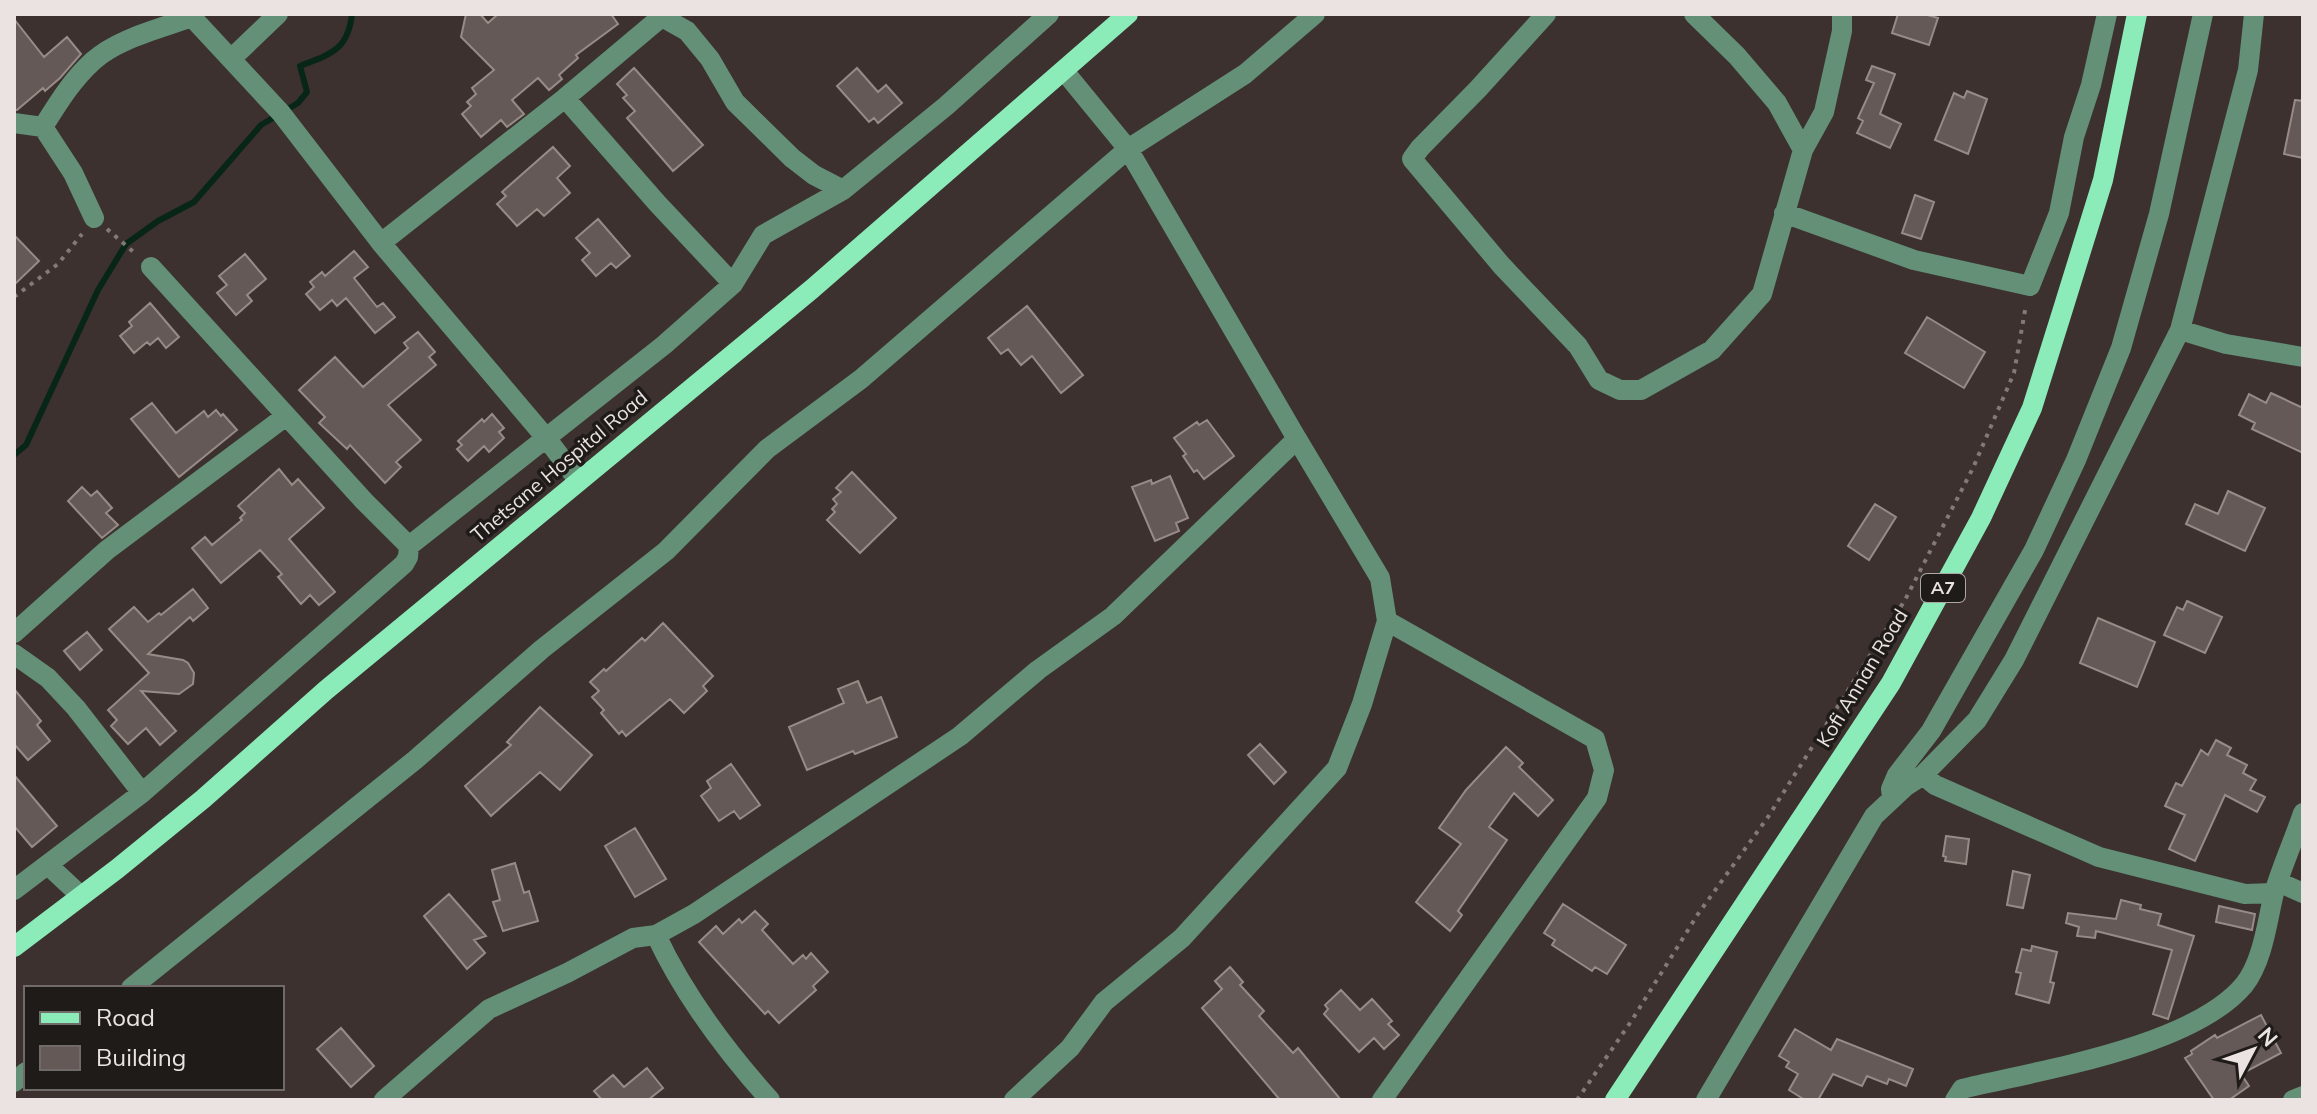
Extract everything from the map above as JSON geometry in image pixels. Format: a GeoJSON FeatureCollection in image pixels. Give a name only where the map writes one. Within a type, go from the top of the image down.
{"type":"FeatureCollection","features":[{"type":"Feature","properties":{"kind":"main road","name":"Thetsane Hospital Road"},"geometry":{"type":"LineString","coordinates":[[14,947],[203,799],[326,690],[812,289],[1128,14]]}},
{"type":"Feature","properties":{"kind":"main road","name":"Kofi Annan Road"},"geometry":{"type":"LineString","coordinates":[[1615,1100],[1891,683],[1981,518],[2032,408],[2103,180],[2137,14]]}},
{"type":"Feature","properties":{"kind":"street"},"geometry":{"type":"LineString","coordinates":[[231,59],[278,14]]}},
{"type":"Feature","properties":{"kind":"street"},"geometry":{"type":"LineString","coordinates":[[15,888],[49,866],[142,793],[404,564],[409,546],[664,345],[733,284],[763,235],[843,190],[946,106],[1049,14]]}},
{"type":"Feature","properties":{"kind":"street"},"geometry":{"type":"LineString","coordinates":[[133,986],[415,760],[542,649],[666,551],[767,449],[861,379],[1128,149],[1245,74],[1315,14]]}},
{"type":"Feature","properties":{"kind":"street"},"geometry":{"type":"LineString","coordinates":[[1546,14],[1412,159],[1502,266],[1578,346],[1599,380],[1620,390],[1641,390],[1712,350],[1762,294],[1803,150],[1824,112],[1842,31],[1842,14]]}},
{"type":"Feature","properties":{"kind":"street"},"geometry":{"type":"LineString","coordinates":[[1694,14],[1737,56],[1777,103],[1803,150]]}},
{"type":"Feature","properties":{"kind":"street"},"geometry":{"type":"LineString","coordinates":[[1784,213],[1914,260],[2030,286],[2059,213],[2074,137],[2091,85],[2107,14]]}},
{"type":"Feature","properties":{"kind":"street"},"geometry":{"type":"LineString","coordinates":[[1892,798],[1891,789],[1897,775],[1931,731],[2034,550],[2076,460],[2121,348],[2159,214],[2203,14]]}},
{"type":"Feature","properties":{"kind":"street"},"geometry":{"type":"LineString","coordinates":[[1706,1100],[1874,816],[1923,775],[1977,720],[2014,660],[2180,330],[2248,70],[2254,14]]}},
{"type":"Feature","properties":{"kind":"street"},"geometry":{"type":"LineString","coordinates":[[381,243],[565,98],[663,15],[687,31],[710,59],[735,102],[792,158],[814,175],[843,190]]}},
{"type":"Feature","properties":{"kind":"street"},"geometry":{"type":"LineString","coordinates":[[43,127],[65,92],[95,59],[119,45],[191,16],[281,113],[381,243],[578,480]]}},
{"type":"Feature","properties":{"kind":"street"},"geometry":{"type":"LineString","coordinates":[[1014,1100],[1070,1048],[1104,1002],[1182,938],[1337,768],[1362,704],[1387,621],[1380,578],[1128,149],[1064,71]]}},
{"type":"Feature","properties":{"kind":"street"},"geometry":{"type":"LineString","coordinates":[[565,98],[733,284]]}},
{"type":"Feature","properties":{"kind":"street"},"geometry":{"type":"LineString","coordinates":[[14,123],[43,127],[73,173],[94,218]]}},
{"type":"Feature","properties":{"kind":"street"},"geometry":{"type":"LineString","coordinates":[[151,267],[409,546]]}},
{"type":"Feature","properties":{"kind":"street"},"geometry":{"type":"LineString","coordinates":[[2180,330],[2226,344],[2303,357]]}},
{"type":"Feature","properties":{"kind":"street"},"geometry":{"type":"LineString","coordinates":[[14,633],[107,550],[286,416]]}},
{"type":"Feature","properties":{"kind":"street"},"geometry":{"type":"LineString","coordinates":[[391,1098],[489,1009],[633,938],[656,935],[748,878],[960,736],[1038,670],[1113,616],[1297,439]]}},
{"type":"Feature","properties":{"kind":"street"},"geometry":{"type":"LineString","coordinates":[[1382,1100],[1597,798],[1604,770],[1595,739],[1387,621]]}},
{"type":"Feature","properties":{"kind":"street"},"geometry":{"type":"LineString","coordinates":[[14,654],[58,688],[142,793]]}},
{"type":"Feature","properties":{"kind":"street"},"geometry":{"type":"LineString","coordinates":[[1923,775],[1935,785],[2099,857],[2245,894],[2276,888],[2303,893]]}},
{"type":"Feature","properties":{"kind":"street"},"geometry":{"type":"LineString","coordinates":[[1959,1095],[2135,1046],[2201,1020],[2244,984],[2265,939],[2276,888],[2303,813]]}},
{"type":"Feature","properties":{"kind":"street"},"geometry":{"type":"LineString","coordinates":[[49,866],[81,896]]}},
{"type":"Feature","properties":{"kind":"street"},"geometry":{"type":"LineString","coordinates":[[656,935],[670,965],[739,1066],[770,1100]]}},
{"type":"Feature","properties":{"kind":"street"},"geometry":{"type":"LineString","coordinates":[[2293,1100],[2303,1096]]}},
{"type":"Feature","properties":{"kind":"path"},"geometry":{"type":"LineString","coordinates":[[14,297],[58,264],[94,218],[151,267]]}},
{"type":"Feature","properties":{"kind":"path"},"geometry":{"type":"LineString","coordinates":[[1577,1100],[1632,1020],[1698,914],[1768,817],[1905,600],[1973,468],[2014,373],[2030,286]]}},
{"type":"Feature","properties":{"kind":"building"},"geometry":{"type":"Polygon","coordinates":[[[466,14],[480,14],[488,23],[498,14],[611,14],[618,24],[576,55],[578,58],[559,75],[562,79],[549,90],[538,78],[512,100],[524,114],[507,127],[501,120],[481,137],[462,114],[471,106],[467,102],[476,94],[472,88],[494,70],[461,37],[466,14]]]}},
{"type":"Feature","properties":{"kind":"building"},"geometry":{"type":"Polygon","coordinates":[[[1898,14],[1924,14],[1938,18],[1929,45],[1892,33],[1898,14]]]}},
{"type":"Feature","properties":{"kind":"building"},"geometry":{"type":"Polygon","coordinates":[[[14,19],[44,57],[67,37],[81,54],[60,78],[17,110],[14,110],[14,19]]]}},
{"type":"Feature","properties":{"kind":"building"},"geometry":{"type":"Polygon","coordinates":[[[1872,66],[1895,74],[1880,114],[1901,124],[1890,148],[1857,133],[1863,121],[1858,118],[1874,83],[1866,80],[1872,66]]]}},
{"type":"Feature","properties":{"kind":"building"},"geometry":{"type":"Polygon","coordinates":[[[634,68],[703,145],[673,171],[627,118],[635,111],[623,98],[627,95],[617,84],[634,68]]]}},
{"type":"Feature","properties":{"kind":"building"},"geometry":{"type":"Polygon","coordinates":[[[857,68],[878,92],[886,85],[902,103],[878,123],[874,118],[869,122],[837,86],[857,68]]]}},
{"type":"Feature","properties":{"kind":"building"},"geometry":{"type":"Polygon","coordinates":[[[1967,91],[1987,99],[1968,154],[1935,140],[1954,93],[1964,98],[1967,91]]]}},
{"type":"Feature","properties":{"kind":"building"},"geometry":{"type":"Polygon","coordinates":[[[2295,100],[2303,101],[2303,158],[2284,154],[2295,100]]]}},
{"type":"Feature","properties":{"kind":"building"},"geometry":{"type":"Polygon","coordinates":[[[553,147],[570,166],[557,178],[570,193],[544,216],[537,209],[517,226],[497,204],[506,196],[502,192],[553,147]]]}},
{"type":"Feature","properties":{"kind":"building"},"geometry":{"type":"Polygon","coordinates":[[[1915,195],[1934,202],[1921,239],[1902,233],[1915,195]]]}},
{"type":"Feature","properties":{"kind":"building"},"geometry":{"type":"Polygon","coordinates":[[[598,219],[630,256],[616,268],[611,263],[596,276],[582,260],[590,253],[576,238],[598,219]]]}},
{"type":"Feature","properties":{"kind":"building"},"geometry":{"type":"Polygon","coordinates":[[[14,235],[39,261],[14,285],[14,235]]]}},
{"type":"Feature","properties":{"kind":"building"},"geometry":{"type":"Polygon","coordinates":[[[354,251],[368,267],[354,278],[377,307],[383,303],[395,317],[375,333],[346,298],[337,306],[332,300],[320,310],[306,294],[314,287],[310,282],[322,272],[325,276],[354,251]]]}},
{"type":"Feature","properties":{"kind":"building"},"geometry":{"type":"Polygon","coordinates":[[[245,254],[266,279],[247,295],[252,301],[236,315],[217,293],[227,285],[219,276],[245,254]]]}},
{"type":"Feature","properties":{"kind":"building"},"geometry":{"type":"Polygon","coordinates":[[[150,303],[179,337],[166,348],[158,338],[150,345],[147,342],[134,353],[120,336],[132,326],[129,322],[150,303]]]}},
{"type":"Feature","properties":{"kind":"building"},"geometry":{"type":"Polygon","coordinates":[[[1027,306],[1083,375],[1061,393],[1032,356],[1021,365],[1008,349],[1001,354],[988,338],[1027,306]]]}},
{"type":"Feature","properties":{"kind":"building"},"geometry":{"type":"Polygon","coordinates":[[[1927,317],[1985,352],[1964,388],[1905,353],[1927,317]]]}},
{"type":"Feature","properties":{"kind":"building"},"geometry":{"type":"Polygon","coordinates":[[[418,332],[435,352],[429,357],[436,365],[388,405],[421,440],[396,462],[401,467],[385,483],[350,445],[347,449],[319,423],[325,417],[299,390],[335,357],[363,387],[408,348],[404,343],[418,332]]]}},
{"type":"Feature","properties":{"kind":"building"},"geometry":{"type":"Polygon","coordinates":[[[2271,393],[2303,408],[2303,453],[2252,429],[2255,423],[2239,415],[2249,394],[2266,403],[2271,393]]]}},
{"type":"Feature","properties":{"kind":"building"},"geometry":{"type":"Polygon","coordinates":[[[152,403],[176,433],[204,411],[208,417],[216,410],[237,430],[179,477],[131,419],[152,403]]]}},
{"type":"Feature","properties":{"kind":"building"},"geometry":{"type":"Polygon","coordinates":[[[492,414],[504,428],[499,432],[504,438],[489,452],[484,446],[468,461],[457,449],[462,445],[458,441],[492,414]]]}},
{"type":"Feature","properties":{"kind":"building"},"geometry":{"type":"Polygon","coordinates":[[[1207,420],[1234,456],[1204,479],[1197,470],[1194,472],[1174,438],[1197,422],[1199,425],[1207,420]]]}},
{"type":"Feature","properties":{"kind":"building"},"geometry":{"type":"Polygon","coordinates":[[[279,469],[292,485],[298,479],[324,508],[289,539],[335,592],[319,605],[310,595],[301,604],[278,577],[282,574],[260,550],[221,583],[192,548],[205,537],[212,545],[242,520],[240,518],[245,513],[238,506],[279,469]]]}},
{"type":"Feature","properties":{"kind":"building"},"geometry":{"type":"Polygon","coordinates":[[[852,472],[896,518],[860,553],[827,520],[835,512],[832,509],[837,504],[833,499],[841,492],[836,488],[852,472]]]}},
{"type":"Feature","properties":{"kind":"building"},"geometry":{"type":"Polygon","coordinates":[[[1170,476],[1188,518],[1176,523],[1179,531],[1155,541],[1132,487],[1151,480],[1152,484],[1170,476]]]}},
{"type":"Feature","properties":{"kind":"building"},"geometry":{"type":"Polygon","coordinates":[[[82,487],[91,496],[97,491],[112,508],[106,513],[118,525],[102,538],[68,501],[82,487]]]}},
{"type":"Feature","properties":{"kind":"building"},"geometry":{"type":"Polygon","coordinates":[[[2228,491],[2265,508],[2245,551],[2186,524],[2195,504],[2218,514],[2228,491]]]}},
{"type":"Feature","properties":{"kind":"building"},"geometry":{"type":"Polygon","coordinates":[[[1875,504],[1896,517],[1869,560],[1848,546],[1875,504]]]}},
{"type":"Feature","properties":{"kind":"building"},"geometry":{"type":"Polygon","coordinates":[[[193,589],[208,608],[193,621],[190,617],[148,654],[188,663],[194,673],[193,684],[179,694],[141,691],[176,731],[160,745],[146,728],[128,744],[111,726],[117,720],[108,710],[149,673],[109,629],[134,607],[148,622],[193,589]]]}},
{"type":"Feature","properties":{"kind":"building"},"geometry":{"type":"Polygon","coordinates":[[[2187,601],[2222,617],[2205,653],[2164,635],[2177,607],[2183,610],[2187,601]]]}},
{"type":"Feature","properties":{"kind":"building"},"geometry":{"type":"Polygon","coordinates":[[[2098,618],[2155,642],[2137,687],[2080,663],[2098,618]]]}},
{"type":"Feature","properties":{"kind":"building"},"geometry":{"type":"Polygon","coordinates":[[[663,623],[713,676],[703,686],[707,691],[684,713],[670,699],[626,736],[622,731],[619,734],[592,697],[599,691],[590,682],[642,638],[645,641],[663,623]]]}},
{"type":"Feature","properties":{"kind":"building"},"geometry":{"type":"Polygon","coordinates":[[[87,632],[102,650],[80,670],[64,651],[87,632]]]}},
{"type":"Feature","properties":{"kind":"building"},"geometry":{"type":"Polygon","coordinates":[[[858,681],[867,703],[881,697],[897,737],[807,770],[789,727],[844,703],[838,689],[858,681]]]}},
{"type":"Feature","properties":{"kind":"building"},"geometry":{"type":"Polygon","coordinates":[[[14,689],[41,721],[37,725],[50,741],[28,760],[14,744],[14,689]]]}},
{"type":"Feature","properties":{"kind":"building"},"geometry":{"type":"Polygon","coordinates":[[[540,707],[592,755],[560,790],[540,772],[491,816],[465,786],[511,745],[507,742],[540,707]]]}},
{"type":"Feature","properties":{"kind":"building"},"geometry":{"type":"Polygon","coordinates":[[[2216,740],[2231,748],[2227,755],[2247,765],[2243,773],[2256,780],[2250,790],[2265,797],[2257,812],[2225,795],[2195,861],[2169,849],[2185,815],[2165,806],[2176,783],[2182,786],[2201,750],[2208,755],[2216,740]]]}},
{"type":"Feature","properties":{"kind":"building"},"geometry":{"type":"Polygon","coordinates":[[[1260,744],[1286,772],[1274,784],[1248,755],[1260,744]]]}},
{"type":"Feature","properties":{"kind":"building"},"geometry":{"type":"Polygon","coordinates":[[[1506,747],[1523,763],[1519,767],[1553,800],[1538,816],[1514,793],[1489,827],[1507,840],[1458,911],[1462,915],[1450,931],[1416,902],[1461,844],[1439,828],[1466,790],[1506,747]]]}},
{"type":"Feature","properties":{"kind":"building"},"geometry":{"type":"Polygon","coordinates":[[[731,764],[760,805],[740,819],[734,811],[719,821],[701,796],[711,788],[707,781],[731,764]]]}},
{"type":"Feature","properties":{"kind":"building"},"geometry":{"type":"Polygon","coordinates":[[[14,775],[57,826],[32,847],[14,826],[14,775]]]}},
{"type":"Feature","properties":{"kind":"building"},"geometry":{"type":"Polygon","coordinates":[[[635,828],[666,879],[635,897],[605,846],[635,828]]]}},
{"type":"Feature","properties":{"kind":"building"},"geometry":{"type":"Polygon","coordinates":[[[1946,836],[1969,839],[1966,864],[1945,861],[1946,836]]]}},
{"type":"Feature","properties":{"kind":"building"},"geometry":{"type":"Polygon","coordinates":[[[515,863],[524,893],[529,891],[538,921],[503,931],[493,902],[500,900],[492,870],[515,863]]]}},
{"type":"Feature","properties":{"kind":"building"},"geometry":{"type":"Polygon","coordinates":[[[2013,871],[2030,875],[2023,908],[2007,905],[2013,871]]]}},
{"type":"Feature","properties":{"kind":"building"},"geometry":{"type":"Polygon","coordinates":[[[449,894],[486,936],[474,940],[485,953],[467,969],[424,916],[449,894]]]}},
{"type":"Feature","properties":{"kind":"building"},"geometry":{"type":"Polygon","coordinates":[[[2121,900],[2161,914],[2158,925],[2194,936],[2168,1019],[2153,1014],[2172,950],[2096,931],[2095,938],[2077,936],[2079,927],[2066,923],[2068,913],[2116,919],[2121,900]]]}},
{"type":"Feature","properties":{"kind":"building"},"geometry":{"type":"Polygon","coordinates":[[[1563,904],[1626,945],[1607,974],[1595,967],[1592,971],[1552,945],[1555,940],[1544,933],[1563,904]]]}},
{"type":"Feature","properties":{"kind":"building"},"geometry":{"type":"Polygon","coordinates":[[[2219,906],[2255,914],[2252,930],[2216,922],[2219,906]]]}},
{"type":"Feature","properties":{"kind":"building"},"geometry":{"type":"Polygon","coordinates":[[[755,911],[768,924],[762,930],[793,964],[803,955],[806,959],[811,953],[828,972],[813,986],[816,990],[779,1023],[768,1011],[765,1014],[699,942],[716,926],[723,934],[739,919],[742,923],[755,911]]]}},
{"type":"Feature","properties":{"kind":"building"},"geometry":{"type":"Polygon","coordinates":[[[2032,946],[2057,952],[2049,1003],[2016,994],[2021,973],[2016,972],[2022,949],[2031,951],[2032,946]]]}},
{"type":"Feature","properties":{"kind":"building"},"geometry":{"type":"Polygon","coordinates":[[[1230,967],[1243,982],[1240,985],[1264,1011],[1259,1016],[1293,1053],[1298,1048],[1341,1100],[1280,1100],[1202,1008],[1222,989],[1215,981],[1230,967]]]}},
{"type":"Feature","properties":{"kind":"building"},"geometry":{"type":"Polygon","coordinates":[[[1341,990],[1360,1010],[1372,999],[1392,1021],[1388,1024],[1399,1035],[1384,1049],[1374,1038],[1359,1052],[1324,1014],[1328,1009],[1325,1005],[1341,990]]]}},
{"type":"Feature","properties":{"kind":"building"},"geometry":{"type":"Polygon","coordinates":[[[2261,1015],[2281,1053],[2241,1074],[2249,1086],[2229,1100],[2214,1100],[2185,1058],[2215,1035],[2217,1038],[2261,1015]]]}},
{"type":"Feature","properties":{"kind":"building"},"geometry":{"type":"Polygon","coordinates":[[[341,1028],[374,1066],[351,1087],[317,1049],[341,1028]]]}},
{"type":"Feature","properties":{"kind":"building"},"geometry":{"type":"Polygon","coordinates":[[[1795,1029],[1831,1050],[1837,1039],[1913,1069],[1906,1086],[1889,1079],[1887,1084],[1867,1076],[1862,1086],[1833,1074],[1818,1100],[1805,1100],[1789,1090],[1798,1074],[1786,1067],[1789,1062],[1779,1056],[1795,1029]]]}},
{"type":"Feature","properties":{"kind":"building"},"geometry":{"type":"Polygon","coordinates":[[[647,1068],[663,1088],[648,1100],[602,1100],[594,1091],[613,1075],[624,1087],[647,1068]]]}},
{"type":"Feature","properties":{"kind":"waterway"},"geometry":{"type":"LineString","coordinates":[[14,455],[26,445],[98,290],[126,244],[158,221],[194,202],[261,125],[298,103],[307,92],[300,66],[336,49],[347,36],[352,14]]}}]}
